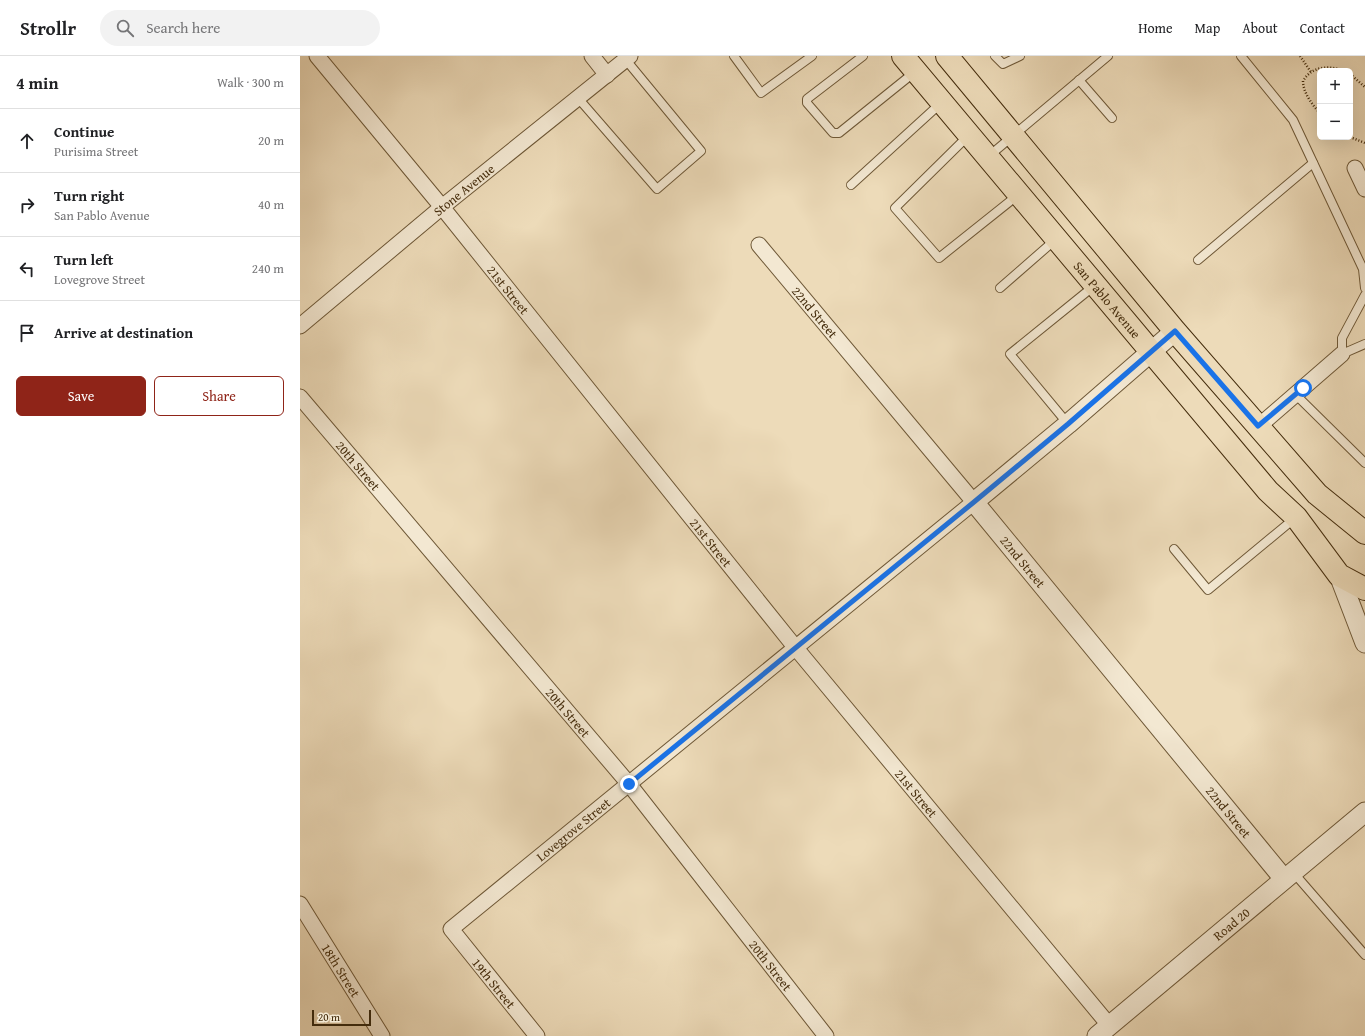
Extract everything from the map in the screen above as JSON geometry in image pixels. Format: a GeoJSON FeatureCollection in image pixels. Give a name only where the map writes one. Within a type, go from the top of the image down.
{"type":"FeatureCollection","features":[{"type":"Feature","properties":{"kind":"main road"},"geometry":{"type":"LineString","coordinates":[[947,56],[1175,331],[1317,494],[1365,533]]}},
{"type":"Feature","properties":{"kind":"main road","name":"San Pablo Avenue"},"geometry":{"type":"LineString","coordinates":[[909,64],[1268,491],[1296,517],[1339,575],[1365,589]]}},
{"type":"Feature","properties":{"kind":"street","name":"21st Street"},"geometry":{"type":"LineString","coordinates":[[317,56],[442,207],[1103,1031]]}},
{"type":"Feature","properties":{"kind":"street"},"geometry":{"type":"LineString","coordinates":[[592,56],[607,75]]}},
{"type":"Feature","properties":{"kind":"street","name":"Stone Avenue"},"geometry":{"type":"LineString","coordinates":[[300,326],[442,207],[628,58]]}},
{"type":"Feature","properties":{"kind":"street"},"geometry":{"type":"LineString","coordinates":[[1355,168],[1365,190]]}},
{"type":"Feature","properties":{"kind":"street","name":"22nd Street"},"geometry":{"type":"LineString","coordinates":[[759,245],[1288,876]]}},
{"type":"Feature","properties":{"kind":"street","name":"Lovegrove Street"},"geometry":{"type":"LineString","coordinates":[[450,929],[974,502],[1068,424],[1175,331]]}},
{"type":"Feature","properties":{"kind":"street"},"geometry":{"type":"LineString","coordinates":[[1258,426],[1342,354]]}},
{"type":"Feature","properties":{"kind":"street","name":"20th Street"},"geometry":{"type":"LineString","coordinates":[[300,397],[629,784],[826,1036]]}},
{"type":"Feature","properties":{"kind":"street"},"geometry":{"type":"LineString","coordinates":[[1339,575],[1365,643]]}},
{"type":"Feature","properties":{"kind":"street","name":"Road 20"},"geometry":{"type":"LineString","coordinates":[[1103,1031],[1365,812]]}},
{"type":"Feature","properties":{"kind":"street","name":"18th Street"},"geometry":{"type":"LineString","coordinates":[[300,904],[382,1036]]}},
{"type":"Feature","properties":{"kind":"street","name":"19th Street"},"geometry":{"type":"LineString","coordinates":[[450,929],[537,1036]]}},
{"type":"Feature","properties":{"kind":"lane"},"geometry":{"type":"LineString","coordinates":[[734,56],[761,93],[812,56]]}},
{"type":"Feature","properties":{"kind":"lane"},"geometry":{"type":"LineString","coordinates":[[863,56],[807,99],[807,103],[833,133],[838,133],[909,64]]}},
{"type":"Feature","properties":{"kind":"lane"},"geometry":{"type":"LineString","coordinates":[[995,56],[1002,64],[1020,56]]}},
{"type":"Feature","properties":{"kind":"lane"},"geometry":{"type":"LineString","coordinates":[[988,157],[1108,56]]}},
{"type":"Feature","properties":{"kind":"lane"},"geometry":{"type":"LineString","coordinates":[[1241,56],[1293,120],[1363,270],[1365,288]]}},
{"type":"Feature","properties":{"kind":"lane"},"geometry":{"type":"LineString","coordinates":[[578,98],[656,189],[701,151],[628,58]]}},
{"type":"Feature","properties":{"kind":"lane"},"geometry":{"type":"LineString","coordinates":[[1079,80],[1112,118]]}},
{"type":"Feature","properties":{"kind":"lane"},"geometry":{"type":"LineString","coordinates":[[851,184],[942,103]]}},
{"type":"Feature","properties":{"kind":"lane"},"geometry":{"type":"LineString","coordinates":[[969,135],[895,208],[939,258],[1019,195]]}},
{"type":"Feature","properties":{"kind":"lane"},"geometry":{"type":"LineString","coordinates":[[1198,260],[1313,163]]}},
{"type":"Feature","properties":{"kind":"lane"},"geometry":{"type":"LineString","coordinates":[[1000,288],[1056,239]]}},
{"type":"Feature","properties":{"kind":"lane"},"geometry":{"type":"LineString","coordinates":[[1068,424],[1010,354],[1094,285]]}},
{"type":"Feature","properties":{"kind":"lane"},"geometry":{"type":"LineString","coordinates":[[1365,295],[1342,338],[1342,354],[1365,344]]}},
{"type":"Feature","properties":{"kind":"lane"},"geometry":{"type":"LineString","coordinates":[[1296,395],[1365,463]]}},
{"type":"Feature","properties":{"kind":"lane"},"geometry":{"type":"LineString","coordinates":[[1174,549],[1208,590],[1296,517]]}},
{"type":"Feature","properties":{"kind":"lane"},"geometry":{"type":"LineString","coordinates":[[1288,876],[1365,955]]}},
{"type":"Feature","properties":{"kind":"path"},"geometry":{"type":"LineString","coordinates":[[1300,56],[1311,72]]}},
{"type":"Feature","properties":{"kind":"path"},"geometry":{"type":"LineString","coordinates":[[1317,70],[1311,72],[1303,83],[1310,100],[1317,109]]}},
{"type":"Feature","properties":{"kind":"path"},"geometry":{"type":"LineString","coordinates":[[1353,77],[1365,87]]}},
{"type":"Feature","properties":{"kind":"path"},"geometry":{"type":"LineString","coordinates":[[1353,138],[1365,143]]}},
{"type":"Feature","properties":{"kind":"route"},"geometry":{"type":"LineString","coordinates":[[629,784],[974,502],[1068,424],[1175,331],[1258,426],[1303,388]]}}]}
